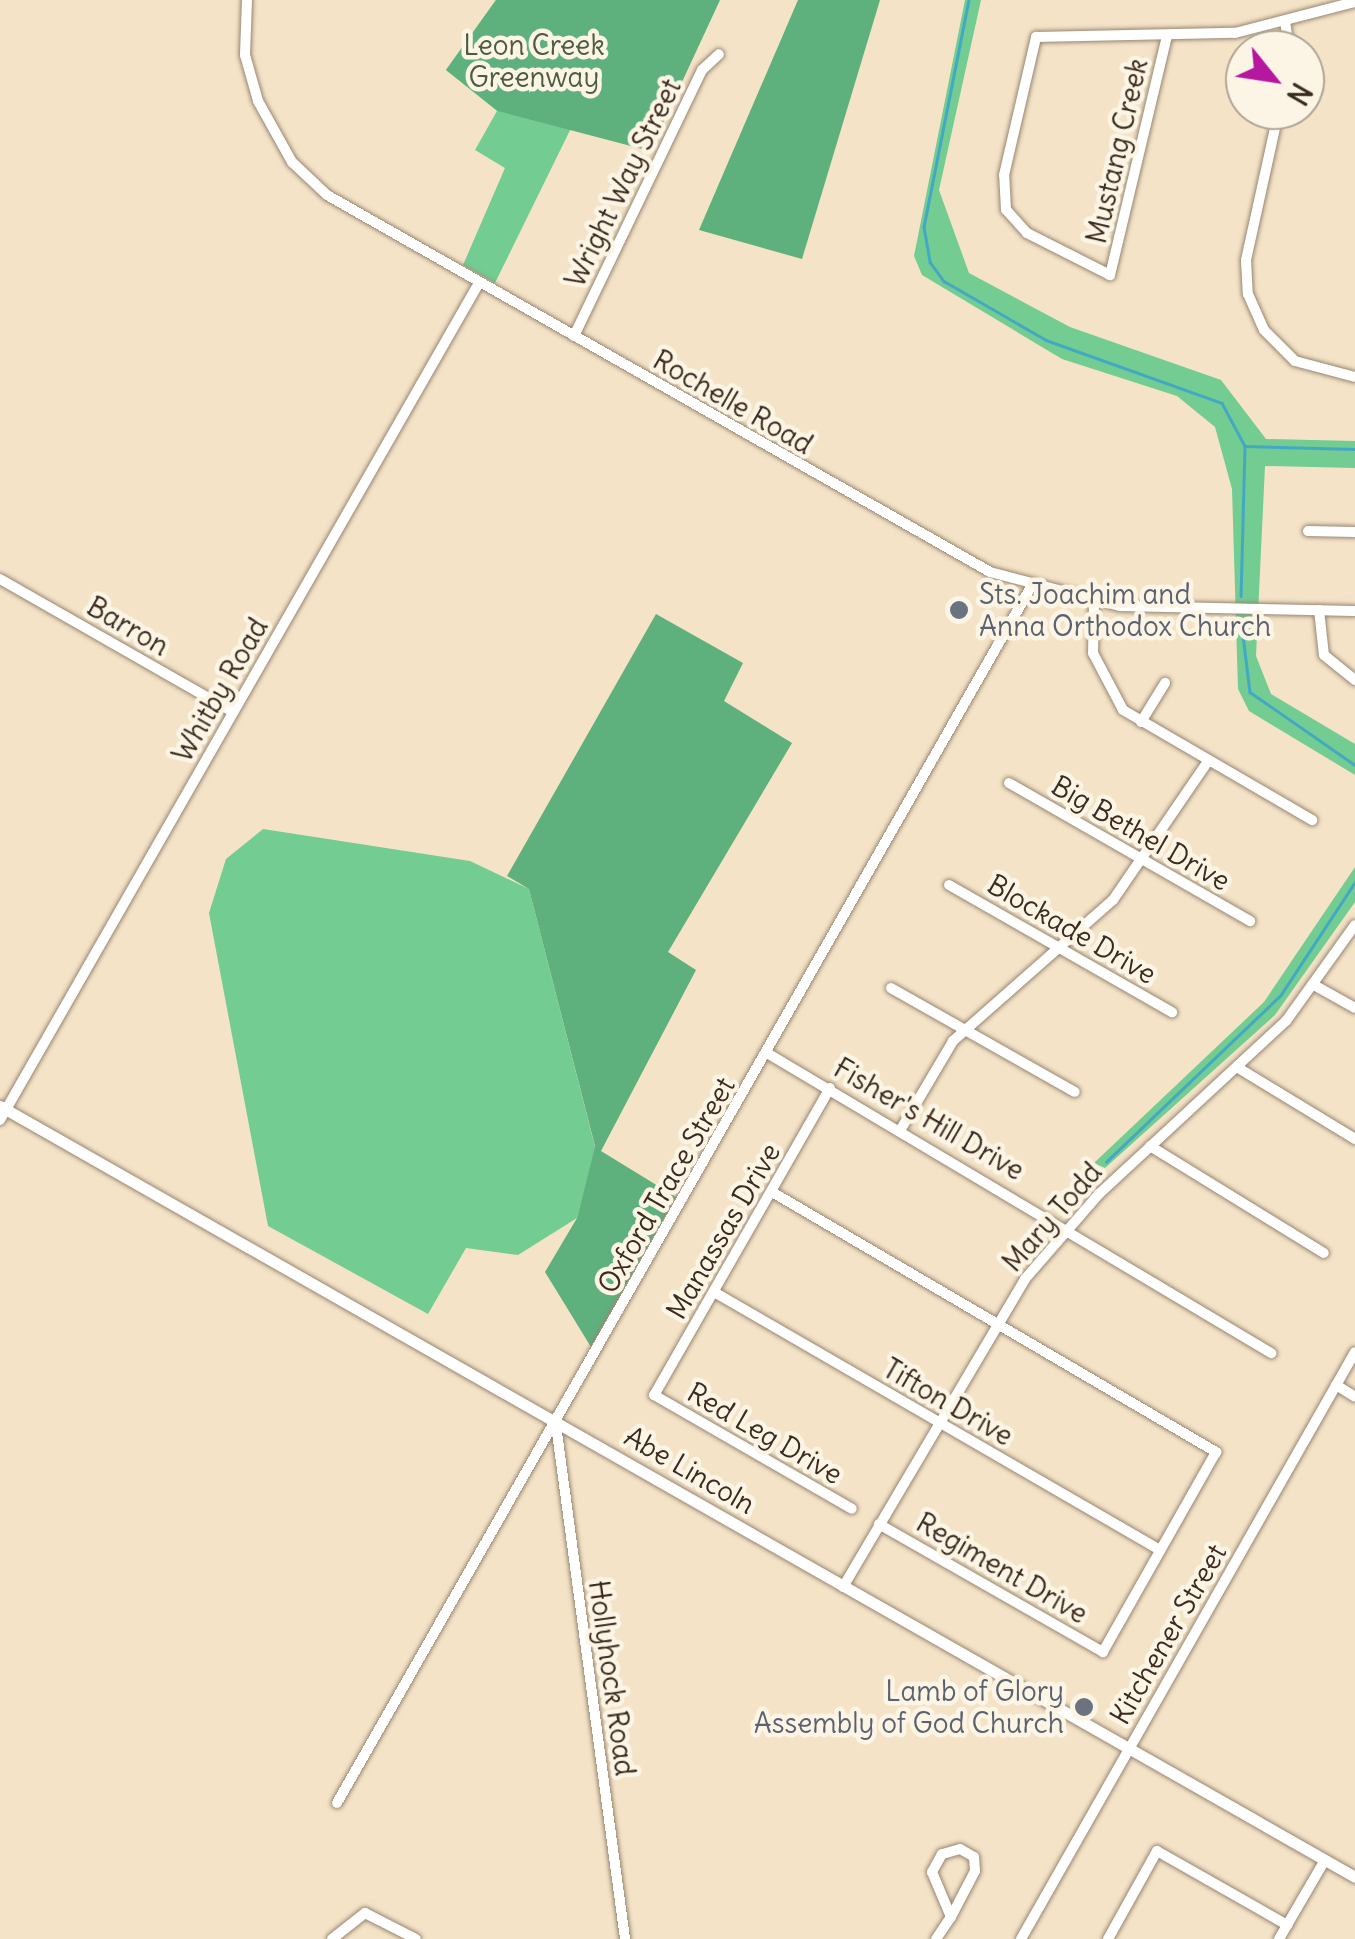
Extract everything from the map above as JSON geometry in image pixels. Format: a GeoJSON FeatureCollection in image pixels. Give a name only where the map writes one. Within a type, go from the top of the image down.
{"type":"FeatureCollection","features":[{"type":"Feature","properties":{"kind":"street","name":"Rochelle Road"},"geometry":{"type":"LineString","coordinates":[[248,0],[250,80],[292,162],[342,206],[990,572],[1094,603],[1355,610]]}},
{"type":"Feature","properties":{"kind":"street"},"geometry":{"type":"LineString","coordinates":[[1166,36],[1285,21],[1355,2]]}},
{"type":"Feature","properties":{"kind":"street"},"geometry":{"type":"LineString","coordinates":[[1285,21],[1286,30]]}},
{"type":"Feature","properties":{"kind":"street","name":"Mustang Creek"},"geometry":{"type":"LineString","coordinates":[[1166,36],[1110,275],[1027,233],[1006,210],[1004,175],[1036,38],[1166,36]]}},
{"type":"Feature","properties":{"kind":"street","name":"Wright Way Street"},"geometry":{"type":"LineString","coordinates":[[574,336],[702,70],[719,54]]}},
{"type":"Feature","properties":{"kind":"street"},"geometry":{"type":"LineString","coordinates":[[1275,130],[1246,260],[1248,294],[1264,330],[1295,361],[1355,377]]}},
{"type":"Feature","properties":{"kind":"street","name":"Whitby Road"},"geometry":{"type":"LineString","coordinates":[[2,1112],[479,283]]}},
{"type":"Feature","properties":{"kind":"street"},"geometry":{"type":"LineString","coordinates":[[1308,531],[1355,532]]}},
{"type":"Feature","properties":{"kind":"street","name":"Barron"},"geometry":{"type":"LineString","coordinates":[[0,580],[233,712]]}},
{"type":"Feature","properties":{"kind":"street","name":"Oxford Trace Street"},"geometry":{"type":"LineString","coordinates":[[337,1803],[1032,587]]}},
{"type":"Feature","properties":{"kind":"street"},"geometry":{"type":"LineString","coordinates":[[1094,603],[1101,680],[1142,722],[1312,820]]}},
{"type":"Feature","properties":{"kind":"street"},"geometry":{"type":"LineString","coordinates":[[1319,610],[1324,654],[1355,680]]}},
{"type":"Feature","properties":{"kind":"street"},"geometry":{"type":"LineString","coordinates":[[1142,722],[1165,683]]}},
{"type":"Feature","properties":{"kind":"street"},"geometry":{"type":"LineString","coordinates":[[901,1129],[963,1029],[1061,947],[1146,862],[1208,761]]}},
{"type":"Feature","properties":{"kind":"street","name":"Big Bethel Drive"},"geometry":{"type":"LineString","coordinates":[[1009,784],[1250,921]]}},
{"type":"Feature","properties":{"kind":"street","name":"Blockade Drive"},"geometry":{"type":"LineString","coordinates":[[949,885],[1172,1012]]}},
{"type":"Feature","properties":{"kind":"street","name":"Mary Todd"},"geometry":{"type":"LineString","coordinates":[[843,1588],[996,1322],[1066,1229],[1150,1146],[1240,1069],[1314,985],[1355,924]]}},
{"type":"Feature","properties":{"kind":"street"},"geometry":{"type":"LineString","coordinates":[[1314,985],[1355,1008]]}},
{"type":"Feature","properties":{"kind":"street"},"geometry":{"type":"LineString","coordinates":[[891,988],[1075,1092]]}},
{"type":"Feature","properties":{"kind":"street","name":"Fisher's Hill Drive"},"geometry":{"type":"LineString","coordinates":[[767,1053],[901,1129],[1270,1353]]}},
{"type":"Feature","properties":{"kind":"street"},"geometry":{"type":"LineString","coordinates":[[1240,1069],[1355,1139]]}},
{"type":"Feature","properties":{"kind":"street","name":"Manassas Drive"},"geometry":{"type":"LineString","coordinates":[[654,1396],[830,1088]]}},
{"type":"Feature","properties":{"kind":"street","name":"Abe Lincoln"},"geometry":{"type":"LineString","coordinates":[[2,1112],[1355,1877]]}},
{"type":"Feature","properties":{"kind":"street"},"geometry":{"type":"LineString","coordinates":[[1150,1146],[1324,1252]]}},
{"type":"Feature","properties":{"kind":"street"},"geometry":{"type":"LineString","coordinates":[[772,1192],[1216,1452],[1160,1550]]}},
{"type":"Feature","properties":{"kind":"street","name":"Tifton Drive"},"geometry":{"type":"LineString","coordinates":[[714,1292],[1160,1550]]}},
{"type":"Feature","properties":{"kind":"street","name":"Kitchener Street"},"geometry":{"type":"LineString","coordinates":[[1021,1939],[1355,1352]]}},
{"type":"Feature","properties":{"kind":"street"},"geometry":{"type":"LineString","coordinates":[[1336,1386],[1355,1396]]}},
{"type":"Feature","properties":{"kind":"street","name":"Red Leg Drive"},"geometry":{"type":"LineString","coordinates":[[654,1396],[852,1509]]}},
{"type":"Feature","properties":{"kind":"street","name":"Hollyhock Road"},"geometry":{"type":"LineString","coordinates":[[556,1422],[624,1939]]}},
{"type":"Feature","properties":{"kind":"street","name":"Regiment Drive"},"geometry":{"type":"LineString","coordinates":[[880,1524],[1103,1652],[1160,1550]]}},
{"type":"Feature","properties":{"kind":"street"},"geometry":{"type":"LineString","coordinates":[[936,1939],[950,1917],[977,1863],[960,1849],[942,1854],[932,1872],[950,1917]]}},
{"type":"Feature","properties":{"kind":"street"},"geometry":{"type":"LineString","coordinates":[[1108,1939],[1158,1851],[1287,1925]]}},
{"type":"Feature","properties":{"kind":"street"},"geometry":{"type":"LineString","coordinates":[[1279,1939],[1325,1860]]}},
{"type":"Feature","properties":{"kind":"street"},"geometry":{"type":"LineString","coordinates":[[332,1939],[364,1913],[416,1939]]}},
{"type":"Feature","properties":{"kind":"green space","name":"Leon Creek Greenway"},"geometry":{"type":"Polygon","coordinates":[[[496,0],[634,0],[495,283],[463,265],[505,168],[475,150],[497,111],[446,70],[496,0]]]}},
{"type":"Feature","properties":{"kind":"green space"},"geometry":{"type":"Polygon","coordinates":[[[496,0],[720,0],[650,151],[498,111],[446,70],[496,0]]]}},
{"type":"Feature","properties":{"kind":"green space"},"geometry":{"type":"Polygon","coordinates":[[[798,0],[880,0],[802,259],[699,230],[798,0]]]}},
{"type":"Feature","properties":{"kind":"green space"},"geometry":{"type":"Polygon","coordinates":[[[965,0],[981,0],[939,190],[969,273],[1070,327],[1221,380],[1266,439],[1355,441],[1355,468],[1265,466],[1256,656],[1271,694],[1355,744],[1355,775],[1249,711],[1238,689],[1232,489],[1215,427],[1177,396],[1062,359],[922,275],[914,256],[965,0]]]}},
{"type":"Feature","properties":{"kind":"green space"},"geometry":{"type":"Polygon","coordinates":[[[656,614],[743,663],[724,701],[792,743],[668,952],[696,970],[601,1151],[676,1197],[591,1347],[545,1272],[577,1218],[595,1146],[529,889],[507,876],[656,614]]]}},
{"type":"Feature","properties":{"kind":"green space"},"geometry":{"type":"Polygon","coordinates":[[[263,829],[470,861],[529,889],[595,1147],[577,1218],[518,1255],[466,1248],[428,1314],[268,1226],[209,913],[226,859],[263,829]]]}},
{"type":"Feature","properties":{"kind":"green space"},"geometry":{"type":"Polygon","coordinates":[[[1355,867],[1355,902],[1275,1015],[1105,1168],[1094,1163],[1264,1002],[1355,867]]]}},
{"type":"Feature","properties":{"kind":"waterway"},"geometry":{"type":"LineString","coordinates":[[969,0],[924,227],[930,262],[944,281],[1046,340],[1222,403],[1245,446],[1241,596]]}},
{"type":"Feature","properties":{"kind":"waterway"},"geometry":{"type":"LineString","coordinates":[[1247,446],[1355,449]]}},
{"type":"Feature","properties":{"kind":"waterway"},"geometry":{"type":"LineString","coordinates":[[1241,619],[1250,692],[1355,765]]}},
{"type":"Feature","properties":{"kind":"waterway"},"geometry":{"type":"LineString","coordinates":[[1106,1162],[1280,996],[1355,882]]}},
{"type":"Feature","properties":{"kind":"place","name":"Sts. Joachim and Anna Orthodox Church"},"geometry":{"type":"Point","coordinates":[959,610]}},
{"type":"Feature","properties":{"kind":"place","name":"Lamb of Glory Assembly of God Church"},"geometry":{"type":"Point","coordinates":[1084,1707]}}]}
